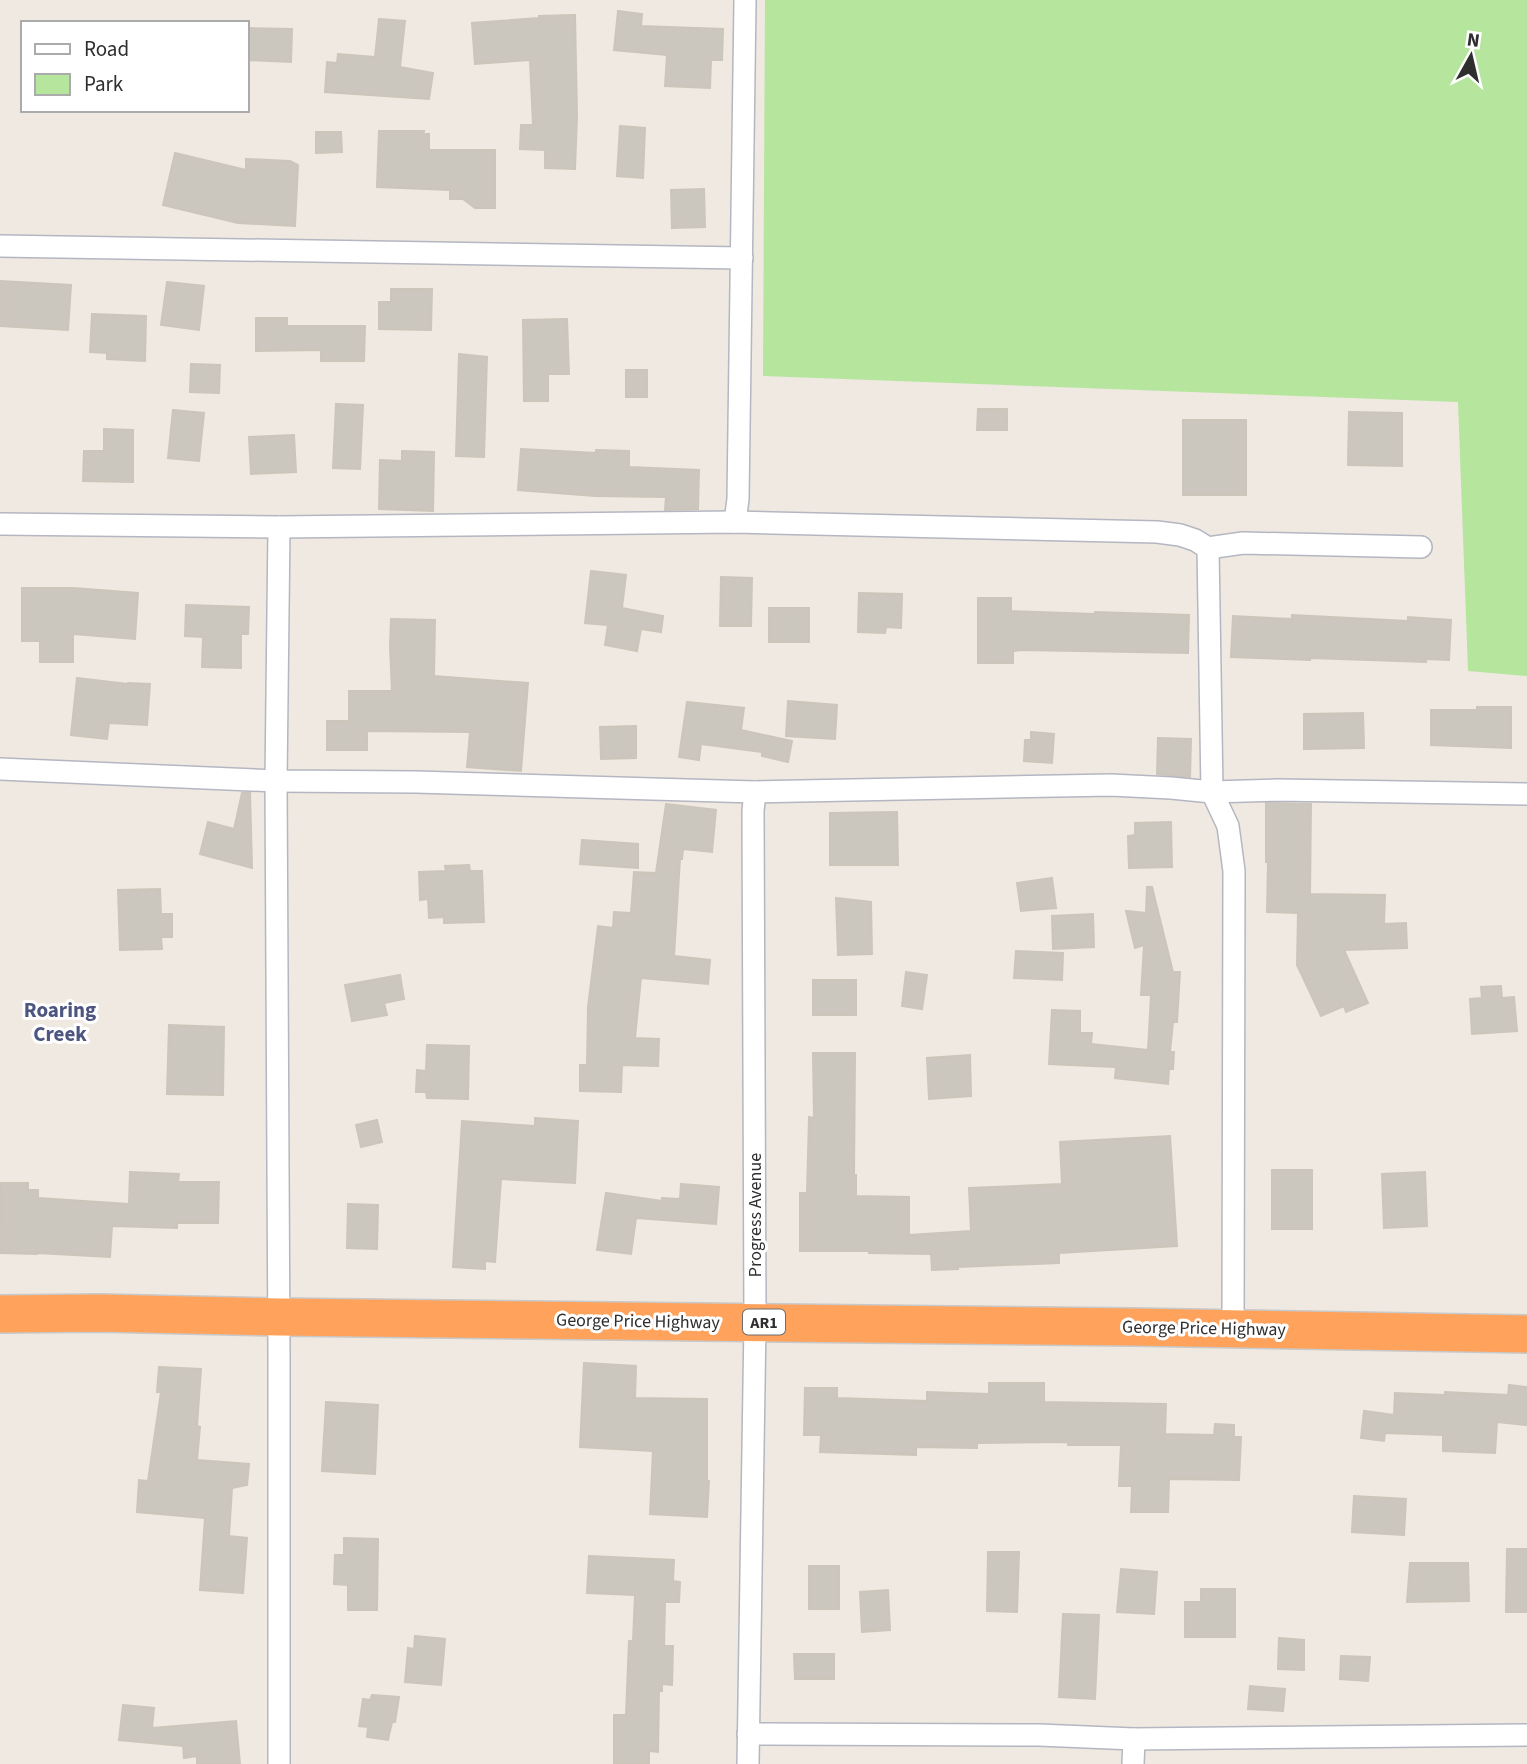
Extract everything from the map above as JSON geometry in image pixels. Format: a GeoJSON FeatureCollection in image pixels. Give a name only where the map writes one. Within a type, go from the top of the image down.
{"type":"FeatureCollection","features":[{"type":"Feature","properties":{"kind":"highway","name":"George Price Highway"},"geometry":{"type":"LineString","coordinates":[[0,1314],[89,1313],[1527,1334]]}},
{"type":"Feature","properties":{"kind":"street"},"geometry":{"type":"LineString","coordinates":[[735,522],[738,499],[745,0]]}},
{"type":"Feature","properties":{"kind":"street"},"geometry":{"type":"LineString","coordinates":[[0,246],[742,258]]}},
{"type":"Feature","properties":{"kind":"street"},"geometry":{"type":"LineString","coordinates":[[0,524],[279,527],[735,522],[1157,532],[1180,535],[1208,548],[1243,543],[1421,547]]}},
{"type":"Feature","properties":{"kind":"street"},"geometry":{"type":"LineString","coordinates":[[279,527],[276,781],[279,1764]]}},
{"type":"Feature","properties":{"kind":"street"},"geometry":{"type":"LineString","coordinates":[[1208,548],[1212,792],[1228,826],[1234,871],[1233,1328]]}},
{"type":"Feature","properties":{"kind":"street"},"geometry":{"type":"LineString","coordinates":[[0,769],[276,781],[416,782],[755,792],[1111,785],[1212,792],[1277,790],[1527,794]]}},
{"type":"Feature","properties":{"kind":"street","name":"Progress Avenue"},"geometry":{"type":"LineString","coordinates":[[748,1764],[755,1322],[755,792]]}},
{"type":"Feature","properties":{"kind":"street"},"geometry":{"type":"LineString","coordinates":[[748,1734],[1039,1735],[1134,1739],[1527,1735]]}},
{"type":"Feature","properties":{"kind":"street"},"geometry":{"type":"LineString","coordinates":[[1133,1764],[1134,1739]]}},
{"type":"Feature","properties":{"kind":"green space"},"geometry":{"type":"Polygon","coordinates":[[[765,0],[1527,0],[1527,676],[1468,671],[1458,402],[763,376],[765,0]]]}},
{"type":"Feature","properties":{"kind":"building"},"geometry":{"type":"Polygon","coordinates":[[[618,11],[642,14],[641,26],[723,29],[722,60],[711,60],[710,88],[665,86],[667,55],[614,50],[618,11]]]}},
{"type":"Feature","properties":{"kind":"building"},"geometry":{"type":"Polygon","coordinates":[[[575,15],[575,169],[545,168],[545,150],[520,149],[521,125],[533,125],[530,60],[475,64],[472,23],[575,15]]]}},
{"type":"Feature","properties":{"kind":"building"},"geometry":{"type":"Polygon","coordinates":[[[379,19],[405,21],[400,67],[433,73],[429,99],[325,92],[327,62],[337,63],[338,54],[375,57],[379,19]]]}},
{"type":"Feature","properties":{"kind":"building"},"geometry":{"type":"Polygon","coordinates":[[[248,28],[292,29],[291,62],[248,60],[248,28]]]}},
{"type":"Feature","properties":{"kind":"building"},"geometry":{"type":"Polygon","coordinates":[[[620,126],[645,128],[643,178],[617,176],[620,126]]]}},
{"type":"Feature","properties":{"kind":"building"},"geometry":{"type":"Polygon","coordinates":[[[379,131],[424,131],[423,134],[429,134],[429,150],[495,150],[495,208],[475,208],[463,199],[450,199],[450,190],[377,187],[379,131]]]}},
{"type":"Feature","properties":{"kind":"building"},"geometry":{"type":"Polygon","coordinates":[[[316,132],[341,132],[342,152],[316,153],[316,132]]]}},
{"type":"Feature","properties":{"kind":"building"},"geometry":{"type":"Polygon","coordinates":[[[175,153],[246,170],[246,159],[290,161],[298,165],[295,226],[238,223],[163,205],[175,153]]]}},
{"type":"Feature","properties":{"kind":"building"},"geometry":{"type":"Polygon","coordinates":[[[704,189],[705,227],[672,228],[671,190],[704,189]]]}},
{"type":"Feature","properties":{"kind":"building"},"geometry":{"type":"Polygon","coordinates":[[[0,281],[71,285],[68,330],[0,326],[0,281]]]}},
{"type":"Feature","properties":{"kind":"building"},"geometry":{"type":"Polygon","coordinates":[[[167,282],[204,286],[199,330],[161,325],[167,282]]]}},
{"type":"Feature","properties":{"kind":"building"},"geometry":{"type":"Polygon","coordinates":[[[391,289],[432,289],[431,330],[379,329],[379,302],[391,302],[391,289]]]}},
{"type":"Feature","properties":{"kind":"building"},"geometry":{"type":"Polygon","coordinates":[[[92,314],[146,316],[145,361],[107,359],[107,353],[90,352],[92,314]]]}},
{"type":"Feature","properties":{"kind":"building"},"geometry":{"type":"Polygon","coordinates":[[[256,318],[287,318],[287,326],[365,326],[364,361],[321,361],[321,350],[256,351],[256,318]]]}},
{"type":"Feature","properties":{"kind":"building"},"geometry":{"type":"Polygon","coordinates":[[[567,319],[569,374],[548,374],[548,401],[524,401],[523,320],[567,319]]]}},
{"type":"Feature","properties":{"kind":"building"},"geometry":{"type":"Polygon","coordinates":[[[459,354],[487,357],[484,457],[456,456],[459,354]]]}},
{"type":"Feature","properties":{"kind":"building"},"geometry":{"type":"Polygon","coordinates":[[[191,364],[220,365],[219,393],[190,392],[191,364]]]}},
{"type":"Feature","properties":{"kind":"building"},"geometry":{"type":"Polygon","coordinates":[[[626,370],[647,370],[647,397],[626,397],[626,370]]]}},
{"type":"Feature","properties":{"kind":"building"},"geometry":{"type":"Polygon","coordinates":[[[336,404],[363,405],[360,469],[333,468],[336,404]]]}},
{"type":"Feature","properties":{"kind":"building"},"geometry":{"type":"Polygon","coordinates":[[[978,409],[1007,409],[1007,430],[977,430],[978,409]]]}},
{"type":"Feature","properties":{"kind":"building"},"geometry":{"type":"Polygon","coordinates":[[[173,410],[204,413],[199,461],[168,458],[173,410]]]}},
{"type":"Feature","properties":{"kind":"building"},"geometry":{"type":"Polygon","coordinates":[[[1349,412],[1402,413],[1402,466],[1348,465],[1349,412]]]}},
{"type":"Feature","properties":{"kind":"building"},"geometry":{"type":"Polygon","coordinates":[[[1183,420],[1246,420],[1246,495],[1183,495],[1183,420]]]}},
{"type":"Feature","properties":{"kind":"building"},"geometry":{"type":"Polygon","coordinates":[[[104,429],[133,430],[133,482],[83,481],[84,451],[104,451],[104,429]]]}},
{"type":"Feature","properties":{"kind":"building"},"geometry":{"type":"Polygon","coordinates":[[[294,435],[296,472],[251,474],[249,437],[294,435]]]}},
{"type":"Feature","properties":{"kind":"building"},"geometry":{"type":"Polygon","coordinates":[[[521,449],[596,453],[596,450],[629,451],[629,467],[699,470],[698,509],[665,510],[666,497],[595,496],[518,490],[521,449]]]}},
{"type":"Feature","properties":{"kind":"building"},"geometry":{"type":"Polygon","coordinates":[[[402,451],[434,452],[433,511],[379,509],[380,460],[402,461],[402,451]]]}},
{"type":"Feature","properties":{"kind":"building"},"geometry":{"type":"Polygon","coordinates":[[[591,571],[626,575],[622,608],[663,616],[661,632],[641,629],[637,651],[605,645],[608,625],[585,623],[591,571]]]}},
{"type":"Feature","properties":{"kind":"building"},"geometry":{"type":"Polygon","coordinates":[[[721,577],[752,578],[751,626],[720,626],[721,577]]]}},
{"type":"Feature","properties":{"kind":"building"},"geometry":{"type":"Polygon","coordinates":[[[22,588],[73,588],[138,593],[135,639],[73,634],[73,662],[40,662],[40,641],[22,641],[22,588]]]}},
{"type":"Feature","properties":{"kind":"building"},"geometry":{"type":"Polygon","coordinates":[[[859,593],[902,594],[901,628],[886,627],[885,633],[858,632],[859,593]]]}},
{"type":"Feature","properties":{"kind":"building"},"geometry":{"type":"Polygon","coordinates":[[[978,598],[1011,598],[1011,611],[1189,615],[1188,653],[1022,650],[1013,651],[1013,663],[978,663],[978,598]]]}},
{"type":"Feature","properties":{"kind":"building"},"geometry":{"type":"Polygon","coordinates":[[[186,605],[249,607],[248,634],[241,634],[241,668],[202,667],[203,637],[185,636],[186,605]]]}},
{"type":"Feature","properties":{"kind":"building"},"geometry":{"type":"Polygon","coordinates":[[[769,608],[809,608],[809,642],[769,642],[769,608]]]}},
{"type":"Feature","properties":{"kind":"building"},"geometry":{"type":"Polygon","coordinates":[[[1292,615],[1408,621],[1408,617],[1451,620],[1449,660],[1426,659],[1426,662],[1231,657],[1233,616],[1292,619],[1292,615]]]}},
{"type":"Feature","properties":{"kind":"building"},"geometry":{"type":"Polygon","coordinates":[[[391,619],[435,620],[434,676],[528,683],[521,771],[467,767],[470,732],[367,731],[367,750],[327,750],[327,721],[349,721],[349,691],[392,691],[391,619]]]}},
{"type":"Feature","properties":{"kind":"building"},"geometry":{"type":"Polygon","coordinates":[[[77,678],[150,684],[147,725],[109,723],[107,739],[71,735],[77,678]]]}},
{"type":"Feature","properties":{"kind":"building"},"geometry":{"type":"Polygon","coordinates":[[[788,701],[837,705],[835,739],[786,736],[788,701]]]}},
{"type":"Feature","properties":{"kind":"building"},"geometry":{"type":"Polygon","coordinates":[[[687,702],[744,708],[741,730],[792,741],[788,762],[762,756],[762,752],[701,744],[699,760],[679,757],[687,702]]]}},
{"type":"Feature","properties":{"kind":"building"},"geometry":{"type":"Polygon","coordinates":[[[1477,707],[1511,707],[1511,748],[1431,745],[1431,710],[1477,710],[1477,707]]]}},
{"type":"Feature","properties":{"kind":"building"},"geometry":{"type":"Polygon","coordinates":[[[1363,713],[1364,748],[1304,749],[1304,714],[1363,713]]]}},
{"type":"Feature","properties":{"kind":"building"},"geometry":{"type":"Polygon","coordinates":[[[636,726],[636,758],[601,759],[600,727],[636,726]]]}},
{"type":"Feature","properties":{"kind":"building"},"geometry":{"type":"Polygon","coordinates":[[[1031,732],[1054,734],[1052,763],[1024,761],[1025,740],[1031,740],[1031,732]]]}},
{"type":"Feature","properties":{"kind":"building"},"geometry":{"type":"Polygon","coordinates":[[[1158,738],[1191,739],[1190,777],[1157,774],[1158,738]]]}},
{"type":"Feature","properties":{"kind":"building"},"geometry":{"type":"Polygon","coordinates":[[[242,793],[250,793],[252,868],[200,854],[208,822],[234,829],[242,793]]]}},
{"type":"Feature","properties":{"kind":"building"},"geometry":{"type":"Polygon","coordinates":[[[1266,803],[1311,804],[1310,894],[1385,895],[1384,924],[1406,923],[1407,948],[1344,950],[1368,1003],[1346,1012],[1344,1006],[1321,1016],[1297,965],[1298,913],[1267,912],[1266,803]]]}},
{"type":"Feature","properties":{"kind":"building"},"geometry":{"type":"Polygon","coordinates":[[[666,804],[716,810],[712,852],[683,849],[680,859],[674,956],[710,960],[708,984],[641,978],[635,1038],[659,1039],[658,1066],[622,1065],[621,1092],[580,1091],[580,1065],[587,1065],[588,1007],[598,926],[613,928],[614,912],[631,913],[634,872],[656,873],[666,804]]]}},
{"type":"Feature","properties":{"kind":"building"},"geometry":{"type":"Polygon","coordinates":[[[897,812],[898,865],[830,865],[830,813],[897,812]]]}},
{"type":"Feature","properties":{"kind":"building"},"geometry":{"type":"Polygon","coordinates":[[[1171,822],[1172,867],[1129,868],[1128,836],[1135,835],[1135,823],[1171,822]]]}},
{"type":"Feature","properties":{"kind":"building"},"geometry":{"type":"Polygon","coordinates":[[[582,840],[638,844],[638,868],[580,864],[582,840]]]}},
{"type":"Feature","properties":{"kind":"building"},"geometry":{"type":"Polygon","coordinates":[[[469,865],[470,871],[482,871],[484,922],[444,923],[444,917],[429,918],[428,899],[420,900],[419,872],[446,871],[445,866],[469,865]]]}},
{"type":"Feature","properties":{"kind":"building"},"geometry":{"type":"Polygon","coordinates":[[[1052,878],[1056,908],[1021,911],[1017,883],[1052,878]]]}},
{"type":"Feature","properties":{"kind":"building"},"geometry":{"type":"Polygon","coordinates":[[[1147,887],[1152,887],[1173,972],[1180,972],[1177,1022],[1173,1022],[1170,1052],[1174,1052],[1173,1069],[1169,1069],[1168,1084],[1115,1078],[1116,1067],[1049,1064],[1052,1010],[1080,1011],[1080,1033],[1092,1033],[1091,1044],[1148,1050],[1151,995],[1141,995],[1144,945],[1135,948],[1126,911],[1146,913],[1147,887]]]}},
{"type":"Feature","properties":{"kind":"building"},"geometry":{"type":"Polygon","coordinates":[[[160,889],[161,914],[172,914],[172,937],[161,937],[162,949],[120,950],[118,890],[160,889]]]}},
{"type":"Feature","properties":{"kind":"building"},"geometry":{"type":"Polygon","coordinates":[[[836,898],[871,902],[872,954],[838,955],[836,898]]]}},
{"type":"Feature","properties":{"kind":"building"},"geometry":{"type":"Polygon","coordinates":[[[1093,914],[1094,947],[1053,949],[1052,916],[1093,914]]]}},
{"type":"Feature","properties":{"kind":"building"},"geometry":{"type":"Polygon","coordinates":[[[1016,951],[1063,953],[1062,980],[1014,978],[1016,951]]]}},
{"type":"Feature","properties":{"kind":"building"},"geometry":{"type":"Polygon","coordinates":[[[906,972],[927,975],[922,1009],[902,1006],[906,972]]]}},
{"type":"Feature","properties":{"kind":"building"},"geometry":{"type":"Polygon","coordinates":[[[400,975],[404,999],[384,1003],[387,1015],[352,1021],[345,985],[400,975]]]}},
{"type":"Feature","properties":{"kind":"building"},"geometry":{"type":"Polygon","coordinates":[[[813,980],[856,980],[856,1015],[813,1015],[813,980]]]}},
{"type":"Feature","properties":{"kind":"building"},"geometry":{"type":"Polygon","coordinates":[[[1501,986],[1502,998],[1514,997],[1517,1031],[1472,1034],[1470,999],[1482,998],[1481,987],[1501,986]]]}},
{"type":"Feature","properties":{"kind":"building"},"geometry":{"type":"Polygon","coordinates":[[[169,1025],[224,1027],[223,1095],[167,1094],[169,1025]]]}},
{"type":"Feature","properties":{"kind":"building"},"geometry":{"type":"Polygon","coordinates":[[[427,1045],[469,1046],[468,1099],[427,1098],[426,1092],[416,1092],[417,1070],[426,1071],[427,1045]]]}},
{"type":"Feature","properties":{"kind":"building"},"geometry":{"type":"Polygon","coordinates":[[[813,1053],[855,1053],[856,1196],[909,1197],[909,1235],[971,1231],[969,1188],[1062,1184],[1060,1142],[1170,1136],[1177,1246],[1059,1253],[1059,1263],[932,1270],[931,1254],[800,1251],[800,1193],[807,1193],[809,1117],[814,1118],[813,1053]]]}},
{"type":"Feature","properties":{"kind":"building"},"geometry":{"type":"Polygon","coordinates":[[[970,1055],[971,1096],[929,1099],[927,1058],[970,1055]]]}},
{"type":"Feature","properties":{"kind":"building"},"geometry":{"type":"Polygon","coordinates":[[[535,1118],[578,1121],[575,1183],[501,1179],[495,1262],[485,1261],[485,1269],[453,1267],[462,1121],[535,1126],[535,1118]]]}},
{"type":"Feature","properties":{"kind":"building"},"geometry":{"type":"Polygon","coordinates":[[[377,1120],[382,1142],[361,1147],[356,1125],[377,1120]]]}},
{"type":"Feature","properties":{"kind":"building"},"geometry":{"type":"Polygon","coordinates":[[[1272,1170],[1312,1170],[1312,1229],[1272,1229],[1272,1170]]]}},
{"type":"Feature","properties":{"kind":"building"},"geometry":{"type":"Polygon","coordinates":[[[130,1172],[179,1174],[178,1182],[219,1182],[218,1223],[177,1223],[177,1228],[112,1226],[110,1257],[0,1253],[1,1183],[28,1183],[28,1190],[38,1190],[38,1198],[129,1204],[130,1172]]]}},
{"type":"Feature","properties":{"kind":"building"},"geometry":{"type":"Polygon","coordinates":[[[1425,1172],[1427,1226],[1384,1228],[1382,1174],[1425,1172]]]}},
{"type":"Feature","properties":{"kind":"building"},"geometry":{"type":"Polygon","coordinates":[[[681,1184],[719,1187],[716,1224],[636,1218],[631,1254],[597,1250],[606,1193],[662,1201],[662,1198],[680,1199],[681,1184]]]}},
{"type":"Feature","properties":{"kind":"building"},"geometry":{"type":"Polygon","coordinates":[[[348,1204],[378,1205],[377,1249],[347,1248],[348,1204]]]}},
{"type":"Feature","properties":{"kind":"building"},"geometry":{"type":"Polygon","coordinates":[[[584,1363],[636,1366],[635,1398],[707,1399],[707,1517],[650,1514],[653,1451],[580,1447],[584,1363]]]}},
{"type":"Feature","properties":{"kind":"building"},"geometry":{"type":"Polygon","coordinates":[[[159,1367],[201,1369],[197,1460],[249,1464],[247,1485],[232,1488],[229,1536],[247,1538],[243,1593],[200,1590],[205,1518],[137,1512],[139,1480],[148,1481],[161,1392],[157,1392],[159,1367]]]}},
{"type":"Feature","properties":{"kind":"building"},"geometry":{"type":"Polygon","coordinates":[[[989,1383],[1044,1383],[1044,1402],[1166,1404],[1165,1434],[1214,1435],[1215,1424],[1234,1425],[1234,1437],[1241,1437],[1239,1480],[1169,1479],[1168,1512],[1131,1512],[1132,1486],[1119,1486],[1121,1445],[1068,1445],[1068,1442],[977,1443],[977,1448],[916,1447],[916,1455],[820,1452],[821,1435],[804,1435],[805,1388],[837,1388],[837,1398],[927,1401],[927,1392],[989,1394],[989,1383]]]}},
{"type":"Feature","properties":{"kind":"building"},"geometry":{"type":"Polygon","coordinates":[[[1509,1385],[1527,1387],[1527,1425],[1497,1422],[1495,1453],[1443,1451],[1443,1435],[1385,1433],[1384,1441],[1361,1438],[1364,1411],[1394,1415],[1395,1393],[1508,1395],[1509,1385]]]}},
{"type":"Feature","properties":{"kind":"building"},"geometry":{"type":"Polygon","coordinates":[[[326,1402],[378,1405],[375,1474],[322,1471],[326,1402]]]}},
{"type":"Feature","properties":{"kind":"building"},"geometry":{"type":"Polygon","coordinates":[[[1354,1496],[1406,1499],[1404,1535],[1352,1532],[1354,1496]]]}},
{"type":"Feature","properties":{"kind":"building"},"geometry":{"type":"Polygon","coordinates":[[[344,1538],[378,1539],[377,1610],[348,1610],[348,1585],[334,1584],[335,1555],[344,1555],[344,1538]]]}},
{"type":"Feature","properties":{"kind":"building"},"geometry":{"type":"Polygon","coordinates":[[[1507,1549],[1527,1549],[1527,1612],[1506,1612],[1507,1549]]]}},
{"type":"Feature","properties":{"kind":"building"},"geometry":{"type":"Polygon","coordinates":[[[988,1552],[1019,1552],[1017,1612],[987,1611],[988,1552]]]}},
{"type":"Feature","properties":{"kind":"building"},"geometry":{"type":"Polygon","coordinates":[[[589,1556],[674,1560],[673,1581],[680,1582],[679,1602],[665,1602],[664,1646],[673,1646],[672,1685],[662,1684],[662,1691],[659,1691],[658,1752],[649,1751],[649,1764],[614,1764],[614,1715],[626,1715],[629,1641],[633,1641],[635,1595],[587,1593],[589,1556]]]}},
{"type":"Feature","properties":{"kind":"building"},"geometry":{"type":"Polygon","coordinates":[[[1410,1563],[1468,1563],[1469,1601],[1407,1602],[1410,1563]]]}},
{"type":"Feature","properties":{"kind":"building"},"geometry":{"type":"Polygon","coordinates":[[[809,1566],[839,1566],[839,1609],[809,1609],[809,1566]]]}},
{"type":"Feature","properties":{"kind":"building"},"geometry":{"type":"Polygon","coordinates":[[[1121,1569],[1157,1572],[1154,1614],[1117,1612],[1121,1569]]]}},
{"type":"Feature","properties":{"kind":"building"},"geometry":{"type":"Polygon","coordinates":[[[1201,1589],[1235,1589],[1235,1637],[1185,1637],[1185,1602],[1201,1602],[1201,1589]]]}},
{"type":"Feature","properties":{"kind":"building"},"geometry":{"type":"Polygon","coordinates":[[[888,1590],[890,1630],[862,1632],[860,1592],[888,1590]]]}},
{"type":"Feature","properties":{"kind":"building"},"geometry":{"type":"Polygon","coordinates":[[[1063,1614],[1099,1615],[1095,1699],[1059,1697],[1063,1614]]]}},
{"type":"Feature","properties":{"kind":"building"},"geometry":{"type":"Polygon","coordinates":[[[415,1636],[445,1639],[441,1685],[405,1682],[408,1648],[414,1649],[415,1636]]]}},
{"type":"Feature","properties":{"kind":"building"},"geometry":{"type":"Polygon","coordinates":[[[1279,1638],[1304,1640],[1304,1670],[1278,1669],[1279,1638]]]}},
{"type":"Feature","properties":{"kind":"building"},"geometry":{"type":"Polygon","coordinates":[[[794,1654],[834,1654],[834,1679],[795,1679],[794,1654]]]}},
{"type":"Feature","properties":{"kind":"building"},"geometry":{"type":"Polygon","coordinates":[[[1341,1656],[1370,1657],[1368,1681],[1340,1679],[1341,1656]]]}},
{"type":"Feature","properties":{"kind":"building"},"geometry":{"type":"Polygon","coordinates":[[[1250,1686],[1285,1689],[1283,1711],[1248,1709],[1250,1686]]]}},
{"type":"Feature","properties":{"kind":"building"},"geometry":{"type":"Polygon","coordinates":[[[372,1695],[399,1697],[395,1722],[392,1722],[388,1740],[367,1737],[368,1727],[359,1726],[363,1699],[370,1700],[372,1695]]]}},
{"type":"Feature","properties":{"kind":"building"},"geometry":{"type":"Polygon","coordinates":[[[123,1705],[154,1708],[152,1728],[236,1721],[240,1764],[197,1764],[197,1756],[184,1758],[183,1746],[119,1740],[123,1705]]]}},
{"type":"Feature","properties":{"kind":"district","name":"Roaring Creek"},"geometry":{"type":"Point","coordinates":[60,1022]}}]}
